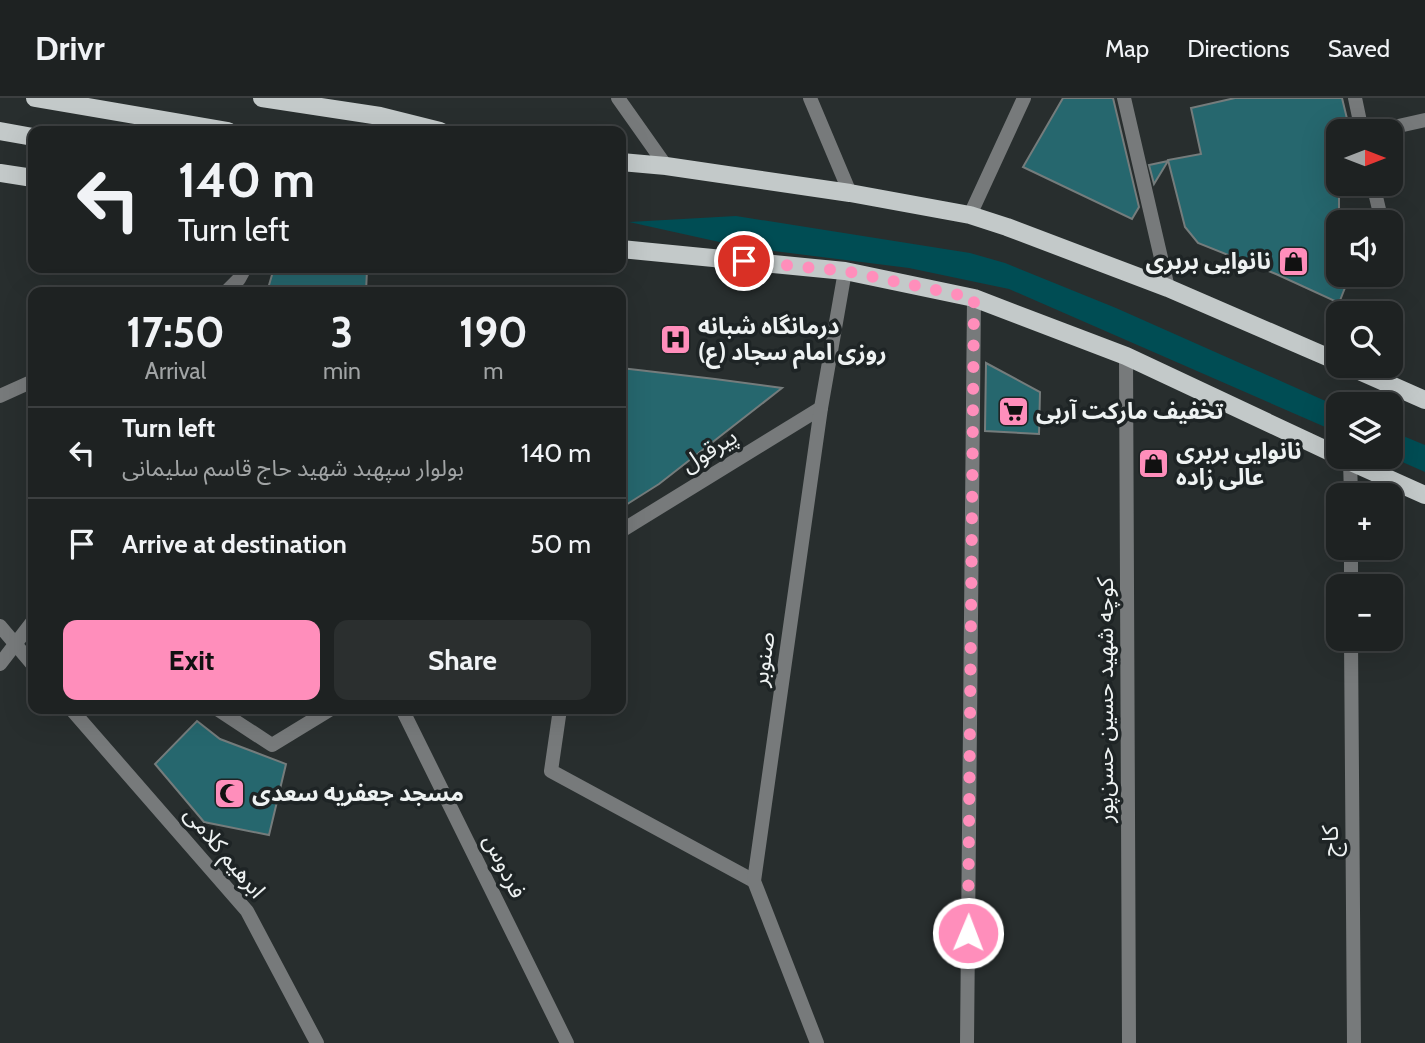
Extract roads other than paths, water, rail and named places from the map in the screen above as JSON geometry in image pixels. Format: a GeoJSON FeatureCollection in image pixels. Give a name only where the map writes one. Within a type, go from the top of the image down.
{"type":"FeatureCollection","features":[{"type":"Feature","properties":{"kind":"main road"},"geometry":{"type":"LineString","coordinates":[[35,98],[199,126]]}},
{"type":"Feature","properties":{"kind":"main road"},"geometry":{"type":"LineString","coordinates":[[262,98],[380,116],[420,126]]}},
{"type":"Feature","properties":{"kind":"main road"},"geometry":{"type":"LineString","coordinates":[[0,131],[28,135]]}},
{"type":"Feature","properties":{"kind":"main road"},"geometry":{"type":"LineString","coordinates":[[626,162],[850,193],[970,215],[1168,288],[1326,356]]}},
{"type":"Feature","properties":{"kind":"main road"},"geometry":{"type":"LineString","coordinates":[[0,173],[28,177]]}},
{"type":"Feature","properties":{"kind":"main road"},"geometry":{"type":"LineString","coordinates":[[626,249],[845,271],[974,298],[1126,356],[1326,450]]}},
{"type":"Feature","properties":{"kind":"main road"},"geometry":{"type":"LineString","coordinates":[[1375,378],[1425,400]]}},
{"type":"Feature","properties":{"kind":"main road"},"geometry":{"type":"LineString","coordinates":[[1367,469],[1425,495]]}},
{"type":"Feature","properties":{"kind":"street"},"geometry":{"type":"LineString","coordinates":[[618,98],[666,166]]}},
{"type":"Feature","properties":{"kind":"street"},"geometry":{"type":"LineString","coordinates":[[810,98],[850,193]]}},
{"type":"Feature","properties":{"kind":"street"},"geometry":{"type":"LineString","coordinates":[[970,215],[1024,98]]}},
{"type":"Feature","properties":{"kind":"street"},"geometry":{"type":"LineString","coordinates":[[1124,98],[1168,288]]}},
{"type":"Feature","properties":{"kind":"street"},"geometry":{"type":"LineString","coordinates":[[1355,98],[1359,119]]}},
{"type":"Feature","properties":{"kind":"street"},"geometry":{"type":"LineString","coordinates":[[1404,125],[1425,120]]}},
{"type":"Feature","properties":{"kind":"street","name":"صنوبر"},"geometry":{"type":"LineString","coordinates":[[817,1043],[754,881],[821,408],[845,271]]}},
{"type":"Feature","properties":{"kind":"street"},"geometry":{"type":"LineString","coordinates":[[231,287],[242,273]]}},
{"type":"Feature","properties":{"kind":"street"},"geometry":{"type":"LineString","coordinates":[[967,1043],[974,298]]}},
{"type":"Feature","properties":{"kind":"street","name":"کوچه شهید حسین حسن‌پور"},"geometry":{"type":"LineString","coordinates":[[1126,356],[1129,1043]]}},
{"type":"Feature","properties":{"kind":"street"},"geometry":{"type":"LineString","coordinates":[[0,396],[28,383]]}},
{"type":"Feature","properties":{"kind":"street","name":"پیرقول"},"geometry":{"type":"LineString","coordinates":[[626,528],[821,408]]}},
{"type":"Feature","properties":{"kind":"street"},"geometry":{"type":"LineString","coordinates":[[0,626],[28,659]]}},
{"type":"Feature","properties":{"kind":"street"},"geometry":{"type":"LineString","coordinates":[[0,664],[28,627]]}},
{"type":"Feature","properties":{"kind":"street","name":"کاج"},"geometry":{"type":"LineString","coordinates":[[1351,651],[1354,1043]]}},
{"type":"Feature","properties":{"kind":"street","name":"ابرهیم کلامی"},"geometry":{"type":"LineString","coordinates":[[75,714],[247,911],[317,1043]]}},
{"type":"Feature","properties":{"kind":"street"},"geometry":{"type":"LineString","coordinates":[[225,714],[272,744],[323,714]]}},
{"type":"Feature","properties":{"kind":"street","name":"فردوس"},"geometry":{"type":"LineString","coordinates":[[404,714],[567,1043]]}},
{"type":"Feature","properties":{"kind":"street"},"geometry":{"type":"LineString","coordinates":[[559,714],[551,771],[754,881]]}},
{"type":"Feature","properties":{"kind":"place","name":"نانوایی بربری"},"geometry":{"type":"Point","coordinates":[1294,261]}},
{"type":"Feature","properties":{"kind":"place","name":"درمانگاه شبانه روزی امام سجاد (ع)"},"geometry":{"type":"Point","coordinates":[675,339]}},
{"type":"Feature","properties":{"kind":"place","name":"تخفیف مارکت آربی"},"geometry":{"type":"Point","coordinates":[1013,411]}},
{"type":"Feature","properties":{"kind":"place","name":"نانوایی بربری عالی زاده"},"geometry":{"type":"Point","coordinates":[1153,464]}},
{"type":"Feature","properties":{"kind":"place","name":"مسجد جعفریه سعدی"},"geometry":{"type":"Point","coordinates":[229,793]}}]}
